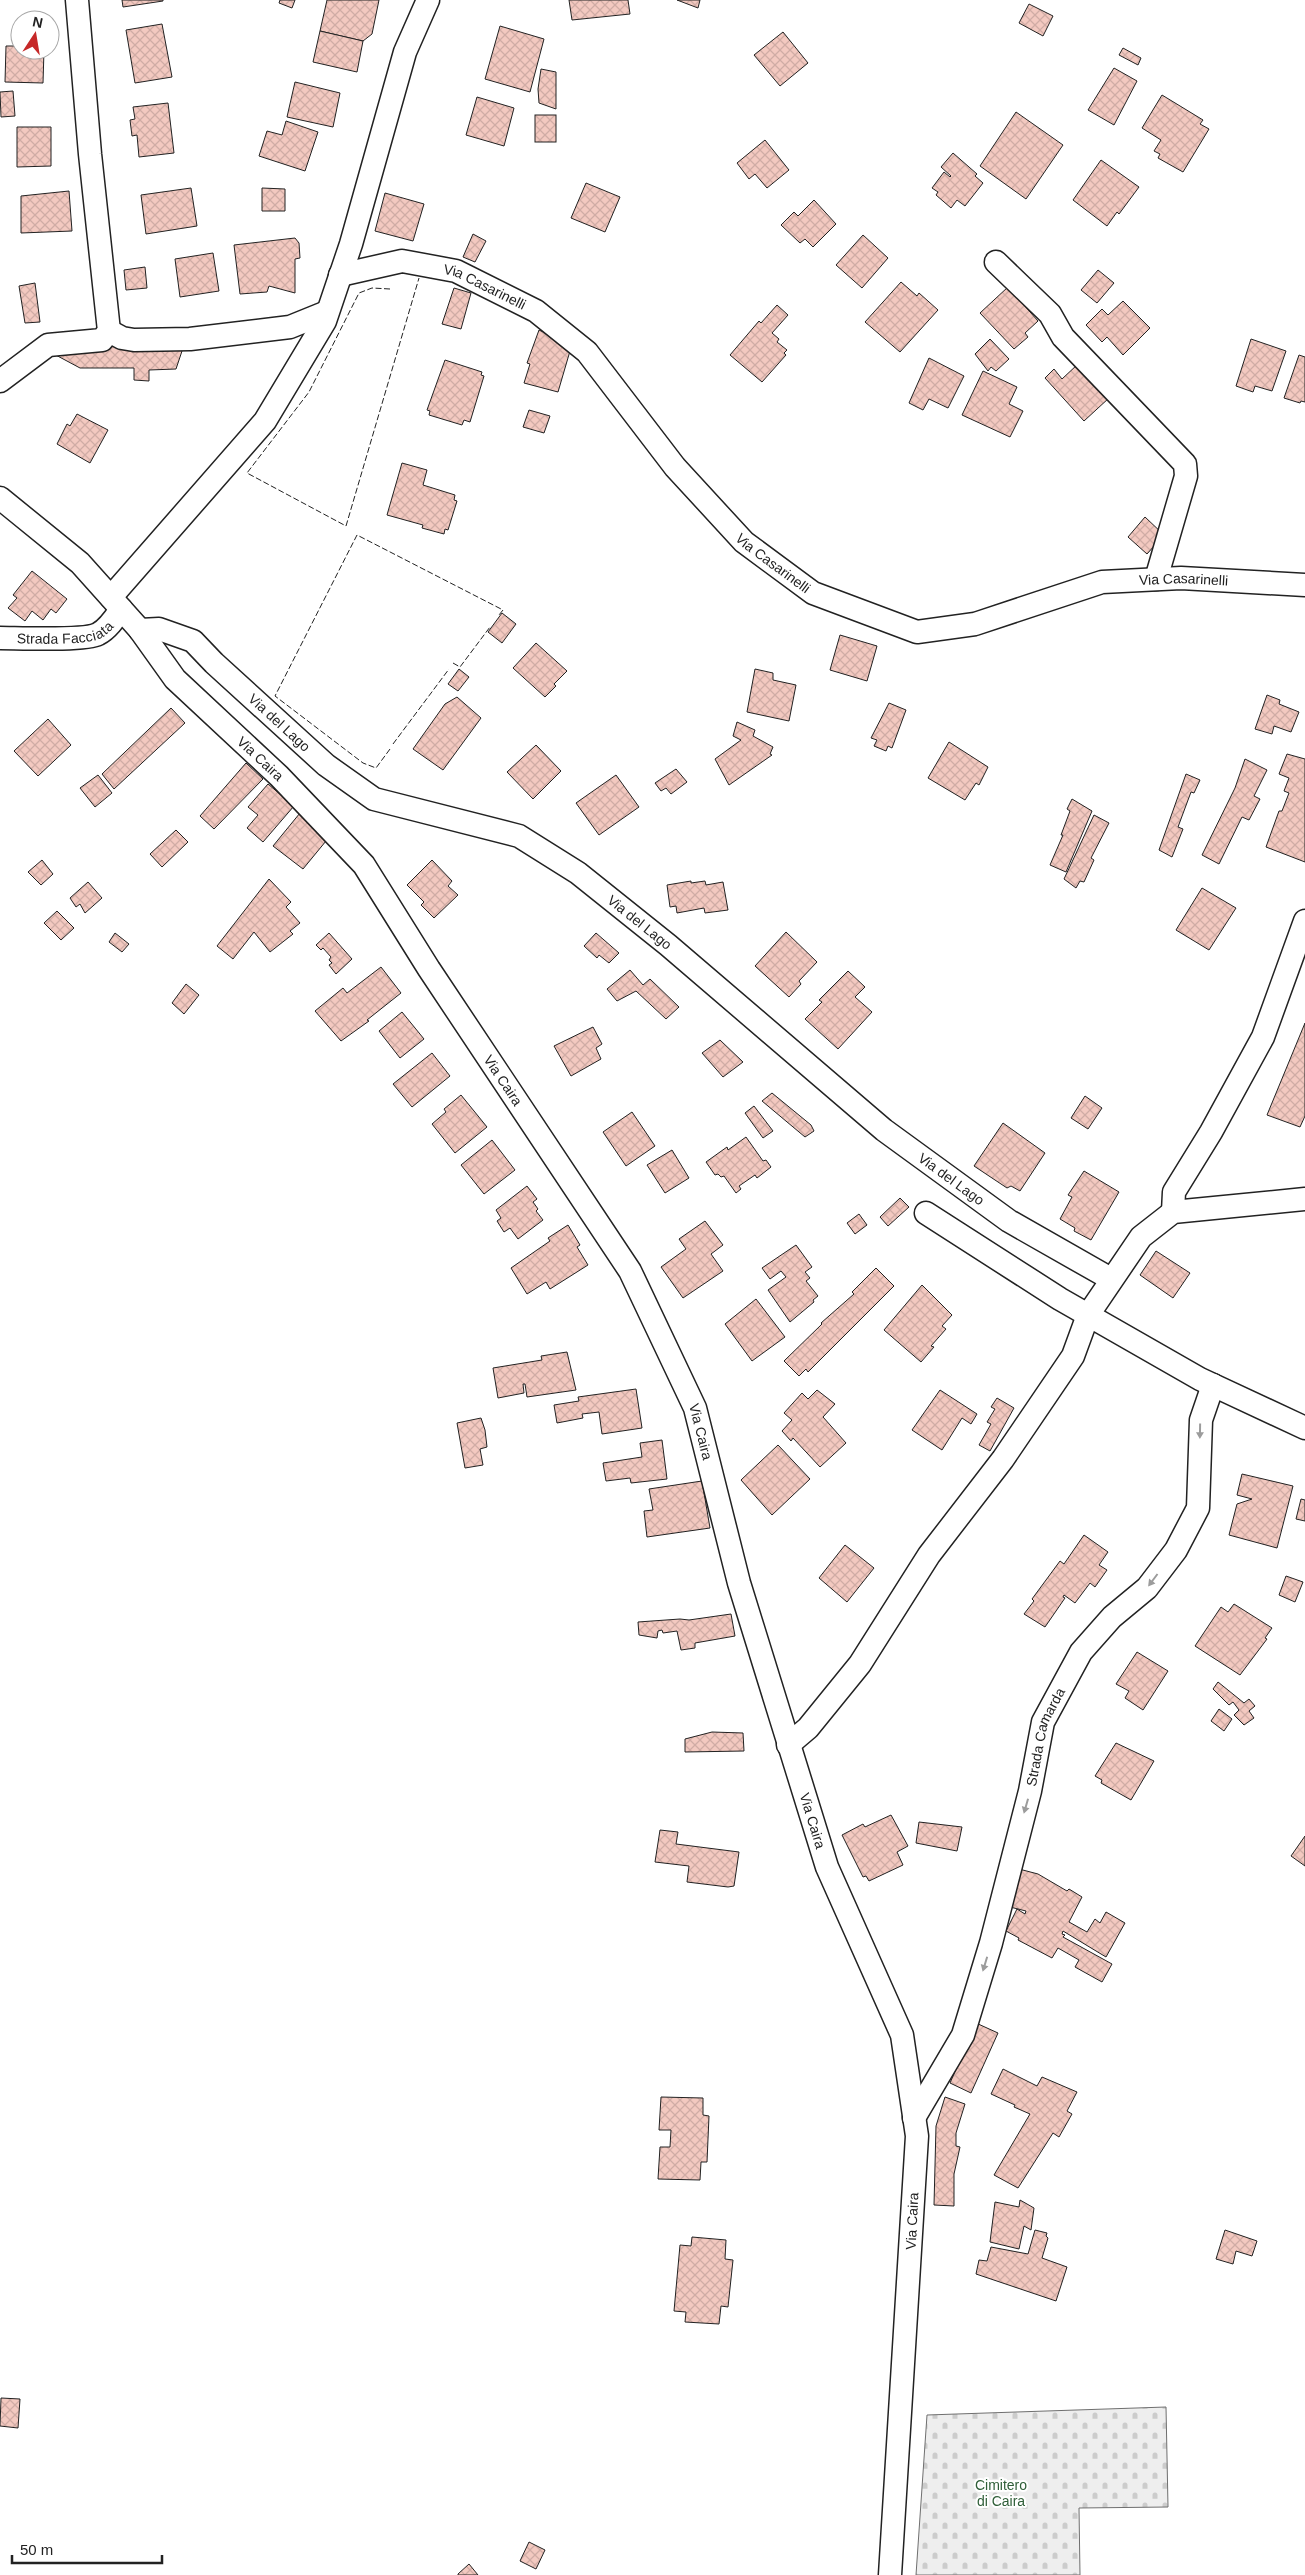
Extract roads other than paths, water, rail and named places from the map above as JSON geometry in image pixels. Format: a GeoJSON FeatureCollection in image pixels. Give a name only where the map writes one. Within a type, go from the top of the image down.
{"type":"FeatureCollection","features":[{"type":"Feature","properties":{"kind":"street"},"geometry":{"type":"LineString","coordinates":[[0,381],[48,345],[102,340],[109,330],[76,0]]}},
{"type":"Feature","properties":{"kind":"street","name":"Strada Facciata"},"geometry":{"type":"LineString","coordinates":[[0,638],[37,639],[97,635],[112,623],[116,603],[265,421],[325,321],[404,52],[428,0]]}},
{"type":"Feature","properties":{"kind":"street","name":"Via Casarinelli"},"geometry":{"type":"LineString","coordinates":[[340,275],[402,261],[456,271],[536,311],[587,352],[675,467],[744,542],[813,593],[918,632],[975,624],[1102,582],[1181,578],[1305,585]]}},
{"type":"Feature","properties":{"kind":"street"},"geometry":{"type":"LineString","coordinates":[[996,262],[1050,314],[1062,337],[1185,464],[1186,476],[1156,579]]}},
{"type":"Feature","properties":{"kind":"street"},"geometry":{"type":"LineString","coordinates":[[109,330],[122,338],[134,340],[190,339],[290,327],[328,312]]}},
{"type":"Feature","properties":{"kind":"street","name":"Via Caira"},"geometry":{"type":"LineString","coordinates":[[0,498],[80,562],[140,630],[175,680],[279,776],[364,865],[429,969],[630,1271],[695,1408],[739,1583],[827,1867],[902,2036],[917,2136],[890,2575]]}},
{"type":"Feature","properties":{"kind":"street","name":"Via del Lago"},"geometry":{"type":"LineString","coordinates":[[140,630],[159,629],[193,641],[214,663],[326,765],[374,799],[519,836],[578,873],[668,945],[884,1130],[1009,1221],[1111,1279]]}},
{"type":"Feature","properties":{"kind":"street"},"geometry":{"type":"LineString","coordinates":[[1173,1212],[1174,1192],[1211,1132],[1263,1037],[1305,921]]}},
{"type":"Feature","properties":{"kind":"street"},"geometry":{"type":"LineString","coordinates":[[788,1744],[808,1728],[860,1664],[929,1555],[1003,1459],[1073,1356],[1088,1315],[1141,1238],[1173,1212],[1305,1200]]}},
{"type":"Feature","properties":{"kind":"street"},"geometry":{"type":"LineString","coordinates":[[926,1213],[1088,1315],[1213,1385],[1305,1428]]}},
{"type":"Feature","properties":{"kind":"street","name":"Strada Camarda"},"geometry":{"type":"LineString","coordinates":[[914,2118],[963,2034],[991,1943],[1014,1847],[1030,1791],[1043,1722],[1082,1652],[1112,1617],[1147,1588],[1176,1550],[1198,1508],[1201,1420],[1213,1385]]}},
{"type":"Feature","properties":{"kind":"park label","name":"Cimitero di Caira"},"geometry":{"type":"Point","coordinates":[1001,2494]}}]}
